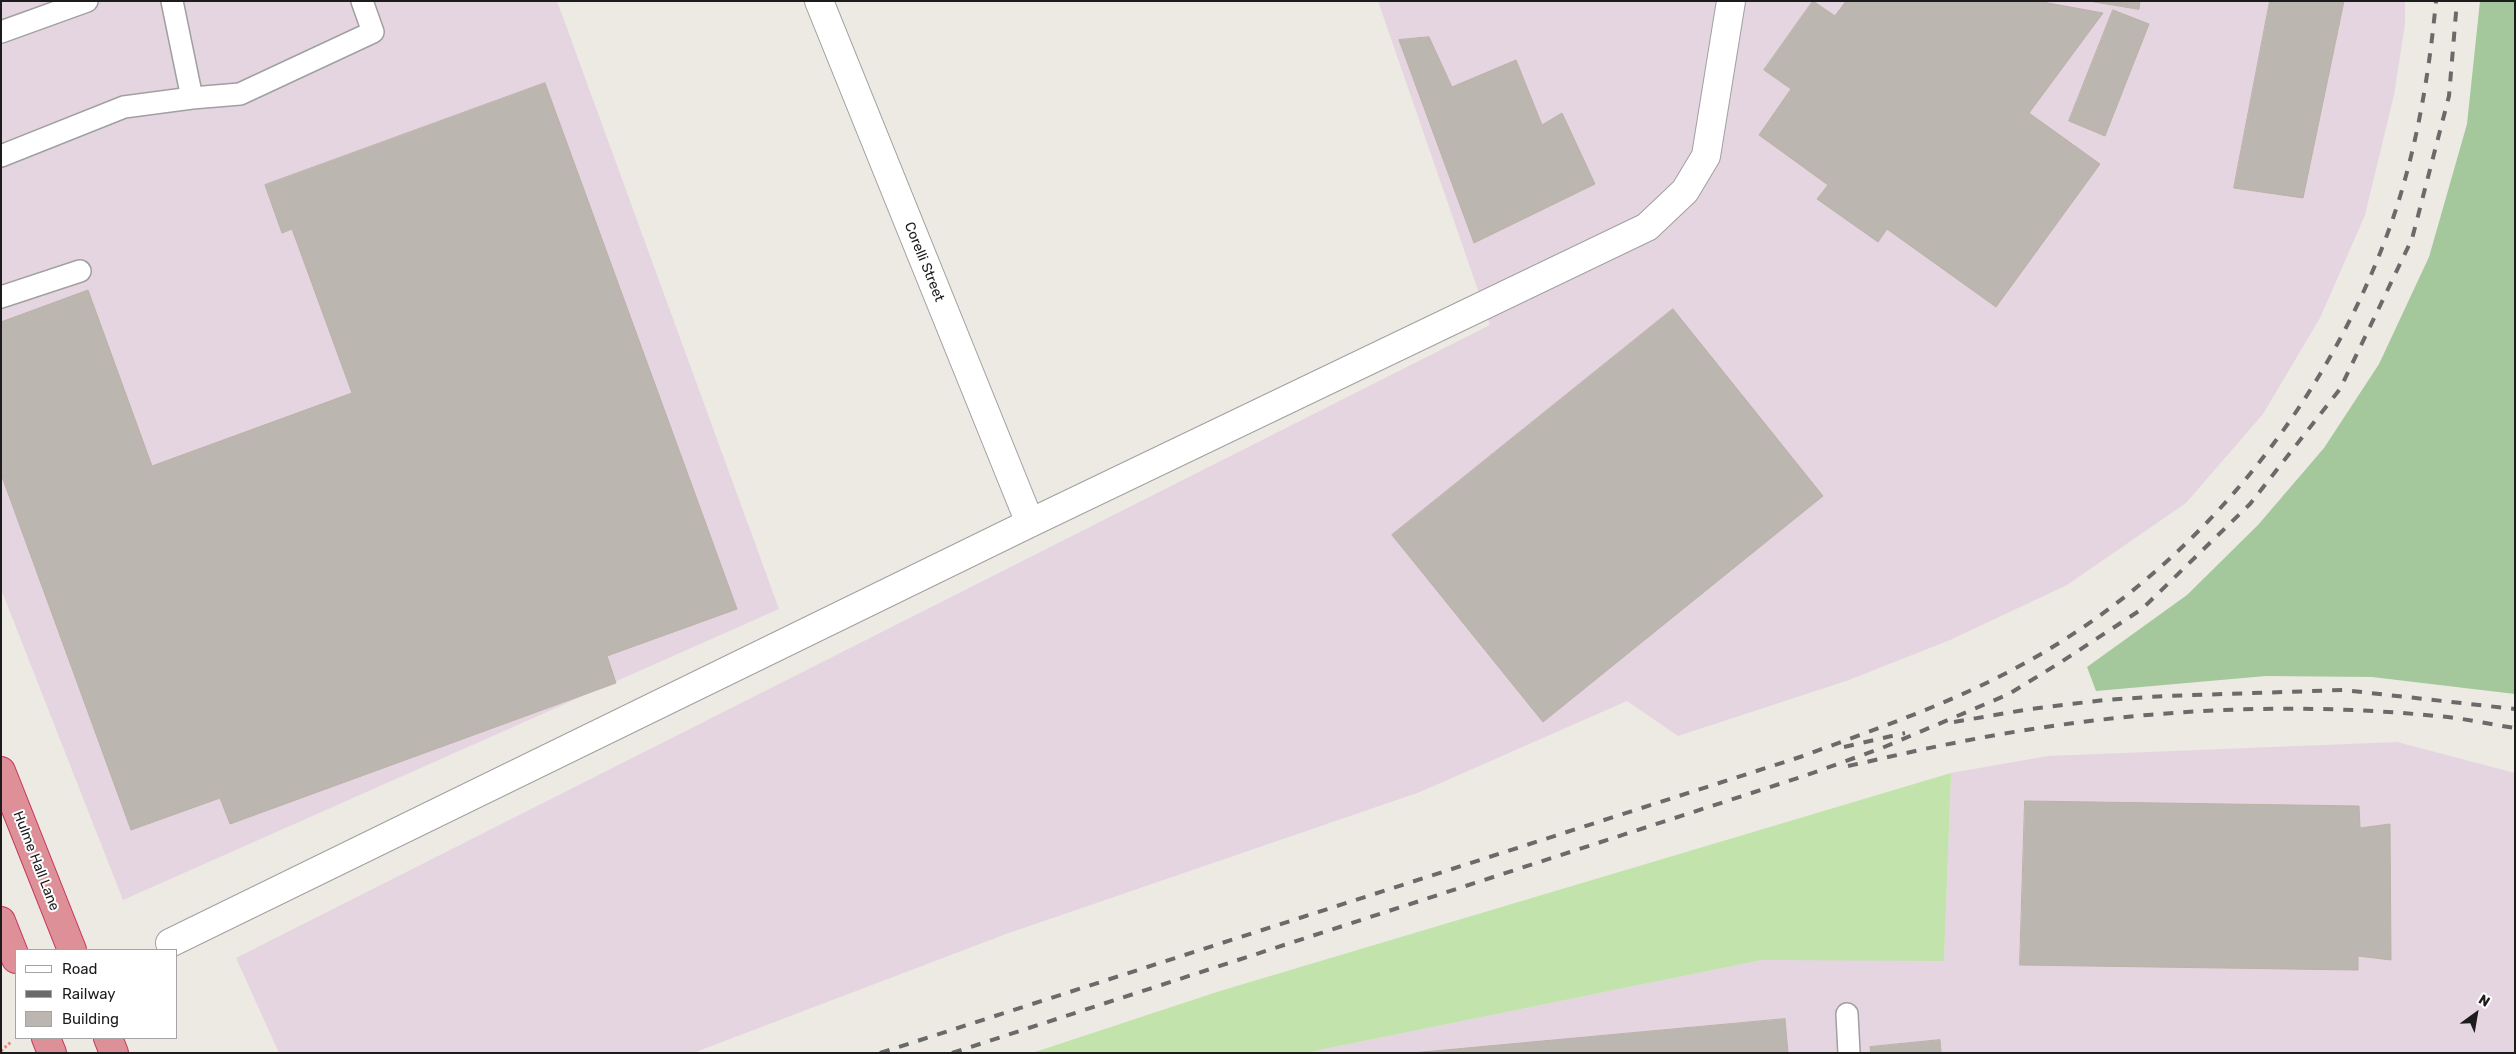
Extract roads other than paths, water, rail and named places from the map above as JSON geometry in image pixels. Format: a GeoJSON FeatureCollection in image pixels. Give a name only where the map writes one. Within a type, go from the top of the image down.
{"type":"FeatureCollection","features":[{"type":"Feature","properties":{"kind":"highway","name":"Hulme Hall Lane"},"geometry":{"type":"LineString","coordinates":[[1,771],[72,949]]}},
{"type":"Feature","properties":{"kind":"highway"},"geometry":{"type":"LineString","coordinates":[[1,971],[8,939]]}},
{"type":"Feature","properties":{"kind":"highway"},"geometry":{"type":"LineString","coordinates":[[46,1039],[52,1053]]}},
{"type":"Feature","properties":{"kind":"highway"},"geometry":{"type":"LineString","coordinates":[[108,1039],[114,1053]]}},
{"type":"Feature","properties":{"kind":"street","name":"Corelli Street"},"geometry":{"type":"LineString","coordinates":[[819,1],[1030,523]]}},
{"type":"Feature","properties":{"kind":"street"},"geometry":{"type":"LineString","coordinates":[[170,943],[1030,523],[1647,227],[1685,191],[1706,156],[1731,1]]}},
{"type":"Feature","properties":{"kind":"lane"},"geometry":{"type":"LineString","coordinates":[[1,32],[88,1]]}},
{"type":"Feature","properties":{"kind":"lane"},"geometry":{"type":"LineString","coordinates":[[172,1],[192,98]]}},
{"type":"Feature","properties":{"kind":"lane"},"geometry":{"type":"LineString","coordinates":[[1,156],[124,107],[240,94],[374,32],[362,1]]}},
{"type":"Feature","properties":{"kind":"lane"},"geometry":{"type":"LineString","coordinates":[[1,297],[80,271]]}},
{"type":"Feature","properties":{"kind":"lane"},"geometry":{"type":"LineString","coordinates":[[1847,1014],[1849,1053]]}},
{"type":"Feature","properties":{"kind":"railway"},"geometry":{"type":"LineString","coordinates":[[880,1053],[1800,757],[1919,712],[1978,687],[2034,658],[2094,619],[2151,575],[2203,526],[2251,473],[2294,415],[2332,354],[2364,290],[2391,224],[2408,170],[2430,58],[2436,1]]}},
{"type":"Feature","properties":{"kind":"railway"},"geometry":{"type":"LineString","coordinates":[[952,1053],[1807,775],[1882,748],[2009,694],[2142,609],[2250,504],[2340,389],[2412,239],[2449,96],[2457,1]]}},
{"type":"Feature","properties":{"kind":"railway"},"geometry":{"type":"LineString","coordinates":[[1954,722],[2030,709],[2104,700],[2343,690],[2515,709]]}},
{"type":"Feature","properties":{"kind":"railway"},"geometry":{"type":"LineString","coordinates":[[1848,766],[2018,731],[2137,716],[2197,711],[2257,709],[2377,711],[2446,717],[2515,728]]}},
{"type":"Feature","properties":{"kind":"railway"},"geometry":{"type":"LineString","coordinates":[[1844,747],[1905,733]]}}]}
